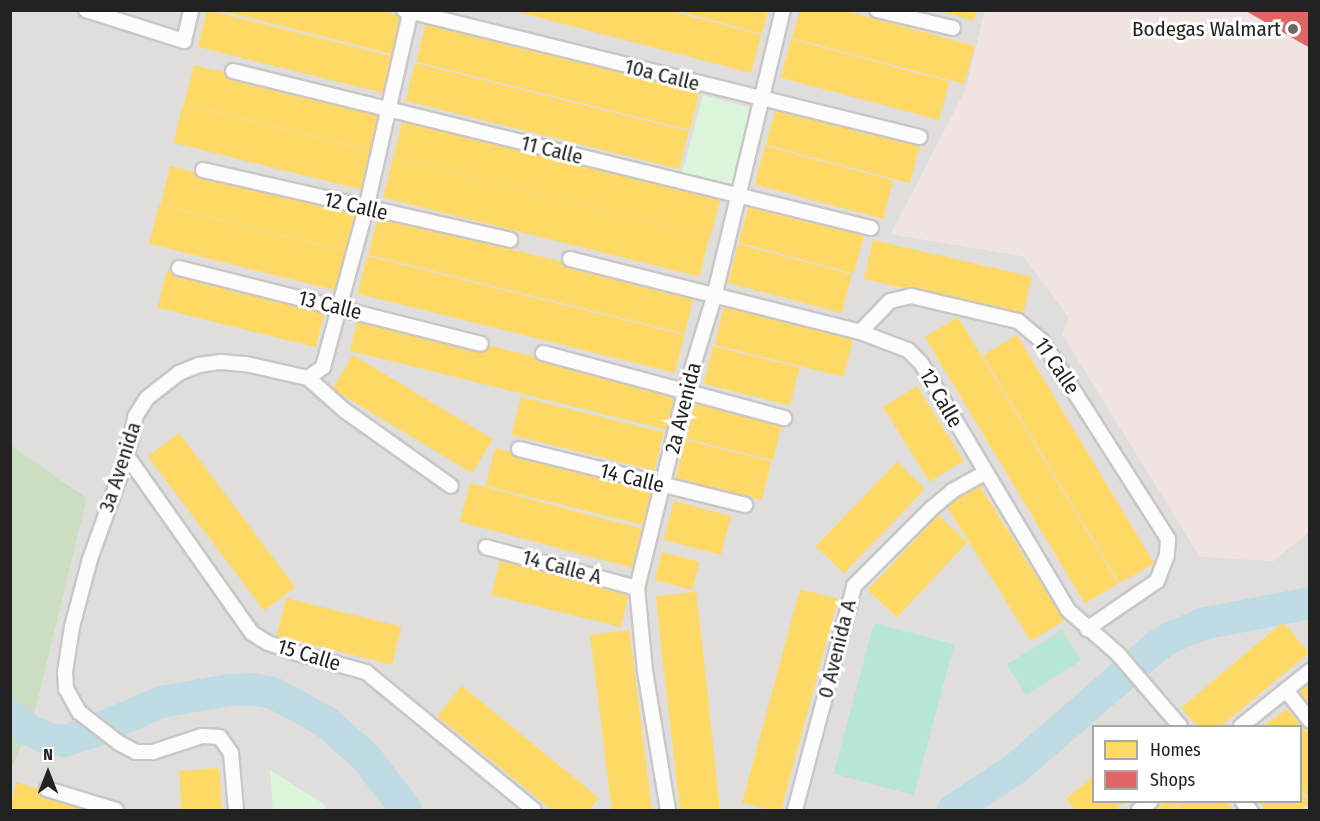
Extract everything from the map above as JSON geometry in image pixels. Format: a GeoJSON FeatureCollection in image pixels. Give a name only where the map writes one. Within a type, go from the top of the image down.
{"type":"FeatureCollection","features":[{"type":"Feature","properties":{"kind":"street"},"geometry":{"type":"LineString","coordinates":[[86,10],[184,41],[191,10]]}},
{"type":"Feature","properties":{"kind":"street","name":"2a Avenida"},"geometry":{"type":"LineString","coordinates":[[668,810],[645,671],[637,588],[685,392],[714,297],[783,10]]}},
{"type":"Feature","properties":{"kind":"street"},"geometry":{"type":"LineString","coordinates":[[877,10],[953,28]]}},
{"type":"Feature","properties":{"kind":"street"},"geometry":{"type":"LineString","coordinates":[[409,11],[366,209],[340,307],[323,367],[308,378],[344,410],[451,486]]}},
{"type":"Feature","properties":{"kind":"street","name":"10a Calle"},"geometry":{"type":"LineString","coordinates":[[409,11],[920,137]]}},
{"type":"Feature","properties":{"kind":"street","name":"11 Calle"},"geometry":{"type":"LineString","coordinates":[[232,71],[871,228]]}},
{"type":"Feature","properties":{"kind":"street","name":"12 Calle"},"geometry":{"type":"LineString","coordinates":[[203,170],[510,240]]}},
{"type":"Feature","properties":{"kind":"street","name":"12 Calle"},"geometry":{"type":"LineString","coordinates":[[570,259],[860,332],[897,344],[916,358],[1068,610],[1118,654],[1179,725]]}},
{"type":"Feature","properties":{"kind":"street","name":"13 Calle"},"geometry":{"type":"LineString","coordinates":[[178,268],[481,344]]}},
{"type":"Feature","properties":{"kind":"street","name":"11 Calle"},"geometry":{"type":"LineString","coordinates":[[860,332],[890,301],[903,296],[1005,317],[1025,325],[1042,341],[1166,533],[1169,545],[1157,581],[1087,628]]}},
{"type":"Feature","properties":{"kind":"street"},"geometry":{"type":"LineString","coordinates":[[543,353],[784,418]]}},
{"type":"Feature","properties":{"kind":"street","name":"3a Avenida"},"geometry":{"type":"LineString","coordinates":[[236,810],[231,753],[227,744],[220,737],[202,736],[153,752],[136,752],[90,721],[72,702],[66,689],[65,672],[72,627],[90,559],[127,456],[135,417],[147,398],[179,373],[199,365],[221,362],[246,364],[308,378]]}},
{"type":"Feature","properties":{"kind":"street","name":"14 Calle"},"geometry":{"type":"LineString","coordinates":[[519,449],[745,506]]}},
{"type":"Feature","properties":{"kind":"street","name":"15 Calle"},"geometry":{"type":"LineString","coordinates":[[127,456],[252,633],[268,643],[297,653],[366,672],[534,810]]}},
{"type":"Feature","properties":{"kind":"street","name":"0 Avenida A"},"geometry":{"type":"LineString","coordinates":[[795,810],[854,586],[932,508],[952,491],[984,473]]}},
{"type":"Feature","properties":{"kind":"street","name":"14 Calle A"},"geometry":{"type":"LineString","coordinates":[[486,547],[637,588]]}},
{"type":"Feature","properties":{"kind":"street"},"geometry":{"type":"LineString","coordinates":[[1242,725],[1310,671]]}},
{"type":"Feature","properties":{"kind":"street"},"geometry":{"type":"LineString","coordinates":[[1286,690],[1310,721]]}},
{"type":"Feature","properties":{"kind":"street"},"geometry":{"type":"LineString","coordinates":[[47,789],[116,810]]}},
{"type":"Feature","properties":{"kind":"shaded area"},"geometry":{"type":"Polygon","coordinates":[[[11,11],[985,11],[966,89],[891,234],[1023,256],[1069,317],[1273,561],[1309,532],[1309,810],[11,810],[11,770],[34,716],[87,498],[11,445],[11,11]]]}},
{"type":"Feature","properties":{"kind":"shaded area"},"geometry":{"type":"Polygon","coordinates":[[[986,11],[1309,11],[1309,532],[1273,561],[1200,557],[1062,334],[1069,317],[1023,256],[891,234],[966,89],[986,11]]]}},
{"type":"Feature","properties":{"kind":"green space"},"geometry":{"type":"Polygon","coordinates":[[[703,95],[752,108],[731,186],[682,173],[703,95]]]}},
{"type":"Feature","properties":{"kind":"green space"},"geometry":{"type":"Polygon","coordinates":[[[11,445],[87,498],[34,716],[11,770],[11,445]]]}},
{"type":"Feature","properties":{"kind":"green space"},"geometry":{"type":"Polygon","coordinates":[[[874,623],[954,644],[914,795],[834,774],[874,623]]]}},
{"type":"Feature","properties":{"kind":"green space"},"geometry":{"type":"Polygon","coordinates":[[[1062,630],[1081,661],[1026,695],[1007,664],[1062,630]]]}},
{"type":"Feature","properties":{"kind":"green space"},"geometry":{"type":"Polygon","coordinates":[[[270,770],[324,804],[326,810],[273,810],[270,770]]]}},
{"type":"Feature","properties":{"kind":"building: Homes"},"geometry":{"type":"Polygon","coordinates":[[[207,10],[394,57],[385,94],[198,47],[207,10]]]}},
{"type":"Feature","properties":{"kind":"building: Homes"},"geometry":{"type":"Polygon","coordinates":[[[380,10],[405,17],[395,55],[223,11],[380,10]]]}},
{"type":"Feature","properties":{"kind":"building: Homes"},"geometry":{"type":"Polygon","coordinates":[[[510,10],[667,10],[761,35],[751,73],[510,10]]]}},
{"type":"Feature","properties":{"kind":"building: Homes"},"geometry":{"type":"Polygon","coordinates":[[[675,10],[768,10],[762,34],[675,10]]]}},
{"type":"Feature","properties":{"kind":"building: Homes"},"geometry":{"type":"Polygon","coordinates":[[[800,10],[842,10],[975,46],[964,84],[792,38],[800,10]]]}},
{"type":"Feature","properties":{"kind":"building: Homes"},"geometry":{"type":"Polygon","coordinates":[[[937,10],[977,10],[974,21],[937,10]]]}},
{"type":"Feature","properties":{"kind":"building: Homes"},"geometry":{"type":"Polygon","coordinates":[[[426,23],[700,91],[690,130],[416,62],[426,23]]]}},
{"type":"Feature","properties":{"kind":"building: Homes"},"geometry":{"type":"Polygon","coordinates":[[[791,39],[949,81],[939,120],[781,78],[791,39]]]}},
{"type":"Feature","properties":{"kind":"building: Homes"},"geometry":{"type":"Polygon","coordinates":[[[415,63],[689,131],[679,169],[406,101],[415,63]]]}},
{"type":"Feature","properties":{"kind":"building: Homes"},"geometry":{"type":"Polygon","coordinates":[[[194,65],[380,111],[371,150],[184,104],[194,65]]]}},
{"type":"Feature","properties":{"kind":"building: Homes"},"geometry":{"type":"Polygon","coordinates":[[[183,104],[370,151],[361,190],[173,143],[183,104]]]}},
{"type":"Feature","properties":{"kind":"building: Homes"},"geometry":{"type":"Polygon","coordinates":[[[776,107],[920,146],[910,183],[766,145],[776,107]]]}},
{"type":"Feature","properties":{"kind":"building: Homes"},"geometry":{"type":"Polygon","coordinates":[[[403,119],[720,198],[711,237],[393,158],[403,119]]]}},
{"type":"Feature","properties":{"kind":"building: Homes"},"geometry":{"type":"Polygon","coordinates":[[[765,146],[893,180],[883,219],[755,185],[765,146]]]}},
{"type":"Feature","properties":{"kind":"building: Homes"},"geometry":{"type":"Polygon","coordinates":[[[393,158],[709,237],[699,277],[383,198],[393,158]]]}},
{"type":"Feature","properties":{"kind":"building: Homes"},"geometry":{"type":"Polygon","coordinates":[[[170,166],[356,212],[347,251],[160,205],[170,166]]]}},
{"type":"Feature","properties":{"kind":"building: Homes"},"geometry":{"type":"Polygon","coordinates":[[[159,205],[346,252],[337,291],[149,244],[159,205]]]}},
{"type":"Feature","properties":{"kind":"building: Homes"},"geometry":{"type":"Polygon","coordinates":[[[749,205],[864,236],[854,273],[739,243],[749,205]]]}},
{"type":"Feature","properties":{"kind":"building: Homes"},"geometry":{"type":"Polygon","coordinates":[[[378,216],[694,295],[685,334],[368,255],[378,216]]]}},
{"type":"Feature","properties":{"kind":"building: Homes"},"geometry":{"type":"Polygon","coordinates":[[[873,240],[1032,277],[1023,316],[864,279],[873,240]]]}},
{"type":"Feature","properties":{"kind":"building: Homes"},"geometry":{"type":"Polygon","coordinates":[[[738,244],[852,275],[842,313],[728,283],[738,244]]]}},
{"type":"Feature","properties":{"kind":"building: Homes"},"geometry":{"type":"Polygon","coordinates":[[[367,256],[684,335],[675,373],[358,294],[367,256]]]}},
{"type":"Feature","properties":{"kind":"building: Homes"},"geometry":{"type":"Polygon","coordinates":[[[167,270],[325,309],[316,347],[158,308],[167,270]]]}},
{"type":"Feature","properties":{"kind":"building: Homes"},"geometry":{"type":"Polygon","coordinates":[[[724,307],[853,339],[844,377],[715,345],[724,307]]]}},
{"type":"Feature","properties":{"kind":"building: Homes"},"geometry":{"type":"Polygon","coordinates":[[[359,313],[675,392],[666,430],[350,351],[359,313]]]}},
{"type":"Feature","properties":{"kind":"building: Homes"},"geometry":{"type":"Polygon","coordinates":[[[958,317],[1118,584],[1085,604],[925,337],[958,317]]]}},
{"type":"Feature","properties":{"kind":"building: Homes"},"geometry":{"type":"Polygon","coordinates":[[[1017,335],[1154,563],[1120,584],[983,356],[1017,335]]]}},
{"type":"Feature","properties":{"kind":"building: Homes"},"geometry":{"type":"Polygon","coordinates":[[[713,346],[799,368],[790,405],[704,384],[713,346]]]}},
{"type":"Feature","properties":{"kind":"building: Homes"},"geometry":{"type":"Polygon","coordinates":[[[353,355],[493,439],[472,473],[332,389],[353,355]]]}},
{"type":"Feature","properties":{"kind":"building: Homes"},"geometry":{"type":"Polygon","coordinates":[[[917,386],[964,461],[930,482],[883,407],[917,386]]]}},
{"type":"Feature","properties":{"kind":"building: Homes"},"geometry":{"type":"Polygon","coordinates":[[[521,397],[664,433],[654,470],[512,435],[521,397]]]}},
{"type":"Feature","properties":{"kind":"building: Homes"},"geometry":{"type":"Polygon","coordinates":[[[696,401],[782,423],[773,460],[687,439],[696,401]]]}},
{"type":"Feature","properties":{"kind":"building: Homes"},"geometry":{"type":"Polygon","coordinates":[[[179,433],[295,587],[264,611],[148,456],[179,433]]]}},
{"type":"Feature","properties":{"kind":"building: Homes"},"geometry":{"type":"Polygon","coordinates":[[[685,440],[771,462],[762,500],[675,479],[685,440]]]}},
{"type":"Feature","properties":{"kind":"building: Homes"},"geometry":{"type":"Polygon","coordinates":[[[495,448],[653,487],[644,525],[486,486],[495,448]]]}},
{"type":"Feature","properties":{"kind":"building: Homes"},"geometry":{"type":"Polygon","coordinates":[[[897,462],[925,489],[844,573],[816,546],[897,462]]]}},
{"type":"Feature","properties":{"kind":"building: Homes"},"geometry":{"type":"Polygon","coordinates":[[[470,483],[642,529],[632,568],[460,522],[470,483]]]}},
{"type":"Feature","properties":{"kind":"building: Homes"},"geometry":{"type":"Polygon","coordinates":[[[978,483],[1064,620],[1031,641],[945,504],[978,483]]]}},
{"type":"Feature","properties":{"kind":"building: Homes"},"geometry":{"type":"Polygon","coordinates":[[[674,501],[731,516],[721,555],[664,540],[674,501]]]}},
{"type":"Feature","properties":{"kind":"building: Homes"},"geometry":{"type":"Polygon","coordinates":[[[938,515],[967,542],[897,618],[868,590],[938,515]]]}},
{"type":"Feature","properties":{"kind":"building: Homes"},"geometry":{"type":"Polygon","coordinates":[[[662,552],[700,562],[692,590],[654,580],[662,552]]]}},
{"type":"Feature","properties":{"kind":"building: Homes"},"geometry":{"type":"Polygon","coordinates":[[[501,557],[630,589],[621,627],[492,595],[501,557]]]}},
{"type":"Feature","properties":{"kind":"building: Homes"},"geometry":{"type":"Polygon","coordinates":[[[800,589],[838,599],[781,810],[771,810],[742,803],[800,589]]]}},
{"type":"Feature","properties":{"kind":"building: Homes"},"geometry":{"type":"Polygon","coordinates":[[[696,592],[720,810],[680,810],[662,655],[656,596],[696,592]]]}},
{"type":"Feature","properties":{"kind":"building: Homes"},"geometry":{"type":"Polygon","coordinates":[[[286,598],[401,627],[392,665],[277,636],[286,598]]]}},
{"type":"Feature","properties":{"kind":"building: Homes"},"geometry":{"type":"Polygon","coordinates":[[[1283,622],[1309,653],[1222,725],[1196,725],[1181,708],[1283,622]]]}},
{"type":"Feature","properties":{"kind":"building: Homes"},"geometry":{"type":"Polygon","coordinates":[[[629,630],[652,810],[612,810],[592,650],[598,649],[591,649],[590,635],[629,630]]]}},
{"type":"Feature","properties":{"kind":"building: Homes"},"geometry":{"type":"Polygon","coordinates":[[[1310,684],[1310,705],[1299,692],[1310,684]]]}},
{"type":"Feature","properties":{"kind":"building: Homes"},"geometry":{"type":"Polygon","coordinates":[[[462,686],[599,798],[589,810],[552,810],[437,716],[462,686]]]}},
{"type":"Feature","properties":{"kind":"building: Homes"},"geometry":{"type":"Polygon","coordinates":[[[1287,709],[1301,725],[1265,725],[1287,709]]]}},
{"type":"Feature","properties":{"kind":"building: Homes"},"geometry":{"type":"Polygon","coordinates":[[[1302,727],[1310,736],[1310,799],[1302,790],[1302,727]]]}},
{"type":"Feature","properties":{"kind":"building: Homes"},"geometry":{"type":"Polygon","coordinates":[[[219,768],[222,810],[182,810],[179,771],[219,768]]]}},
{"type":"Feature","properties":{"kind":"building: Homes"},"geometry":{"type":"Polygon","coordinates":[[[1092,778],[1092,803],[1124,803],[1114,810],[1076,810],[1066,799],[1092,778]]]}},
{"type":"Feature","properties":{"kind":"building: Homes"},"geometry":{"type":"Polygon","coordinates":[[[16,782],[105,810],[10,810],[16,782]]]}},
{"type":"Feature","properties":{"kind":"building: Homes"},"geometry":{"type":"Polygon","coordinates":[[[1302,793],[1310,803],[1300,810],[1266,810],[1259,803],[1302,803],[1302,793]]]}},
{"type":"Feature","properties":{"kind":"building: Homes"},"geometry":{"type":"Polygon","coordinates":[[[1164,803],[1174,803],[1180,810],[1154,810],[1164,803]]]}},
{"type":"Feature","properties":{"kind":"building: Homes"},"geometry":{"type":"Polygon","coordinates":[[[1175,803],[1227,803],[1233,810],[1182,810],[1175,803]]]}},
{"type":"Feature","properties":{"kind":"building: Shops","name":"Bodegas Walmart"},"geometry":{"type":"Polygon","coordinates":[[[1244,10],[1310,10],[1310,48],[1244,10]]]}},
{"type":"Feature","properties":{"kind":"waterway"},"geometry":{"type":"LineString","coordinates":[[953,810],[1015,769],[1157,646],[1172,637],[1202,624],[1310,603]]}},
{"type":"Feature","properties":{"kind":"waterway"},"geometry":{"type":"LineString","coordinates":[[10,715],[27,729],[46,738],[64,741],[92,732],[161,702],[229,690],[252,689],[273,693],[325,721],[365,756],[406,810]]}},
{"type":"Feature","properties":{"kind":"place","name":"Bodegas Walmart"},"geometry":{"type":"Point","coordinates":[1293,29]}}]}
